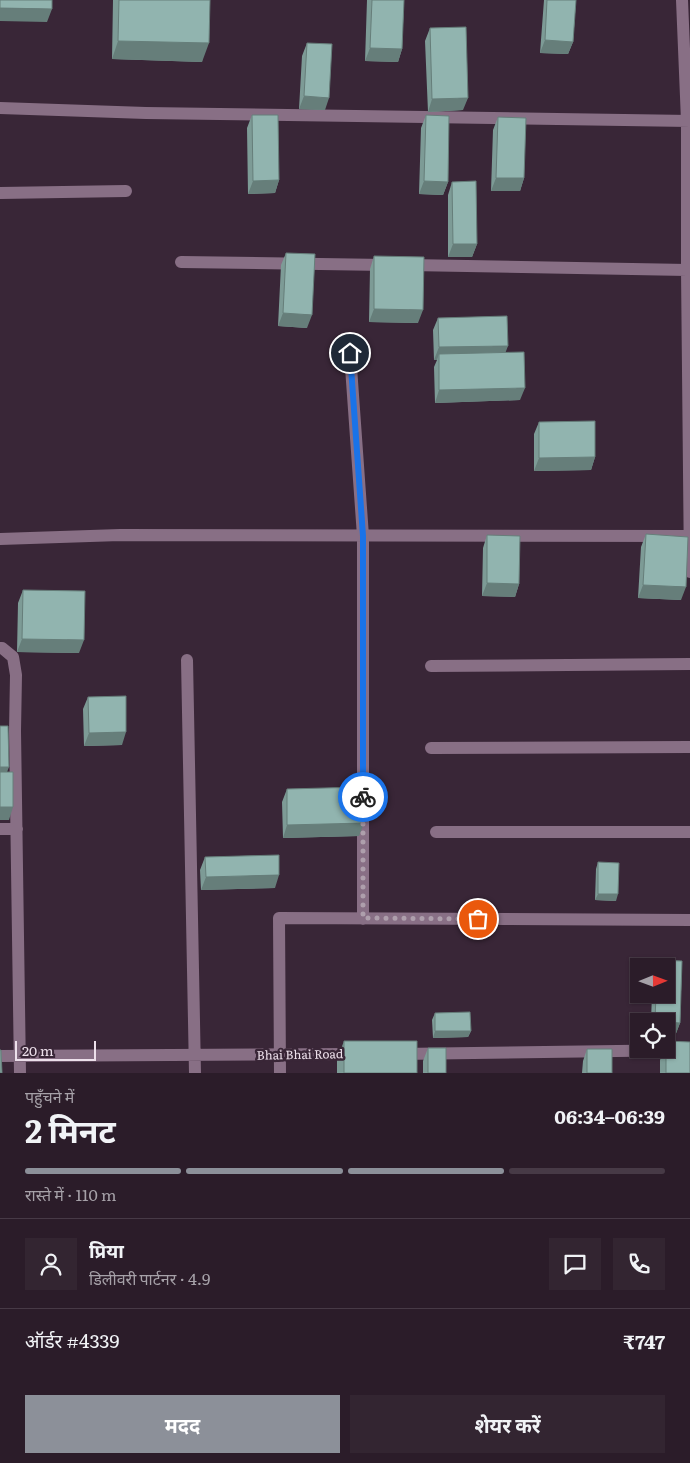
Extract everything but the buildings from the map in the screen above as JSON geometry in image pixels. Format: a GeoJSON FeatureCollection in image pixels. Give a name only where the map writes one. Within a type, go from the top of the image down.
{"type":"FeatureCollection","features":[{"type":"Feature","properties":{"kind":"street"},"geometry":{"type":"LineString","coordinates":[[682,0],[688,121],[687,270],[690,572]]}},
{"type":"Feature","properties":{"kind":"street"},"geometry":{"type":"LineString","coordinates":[[0,108],[146,113],[688,121]]}},
{"type":"Feature","properties":{"kind":"street"},"geometry":{"type":"LineString","coordinates":[[0,193],[126,191]]}},
{"type":"Feature","properties":{"kind":"street"},"geometry":{"type":"LineString","coordinates":[[181,262],[687,270]]}},
{"type":"Feature","properties":{"kind":"street"},"geometry":{"type":"LineString","coordinates":[[350,353],[363,536],[363,918]]}},
{"type":"Feature","properties":{"kind":"street"},"geometry":{"type":"LineString","coordinates":[[0,539],[120,536],[689,536]]}},
{"type":"Feature","properties":{"kind":"street"},"geometry":{"type":"LineString","coordinates":[[0,648],[12,658],[16,675],[15,731],[20,1073]]}},
{"type":"Feature","properties":{"kind":"street"},"geometry":{"type":"LineString","coordinates":[[187,660],[195,1073]]}},
{"type":"Feature","properties":{"kind":"street"},"geometry":{"type":"LineString","coordinates":[[431,666],[690,664]]}},
{"type":"Feature","properties":{"kind":"street"},"geometry":{"type":"LineString","coordinates":[[0,732],[15,731]]}},
{"type":"Feature","properties":{"kind":"street"},"geometry":{"type":"LineString","coordinates":[[431,748],[690,747]]}},
{"type":"Feature","properties":{"kind":"street"},"geometry":{"type":"LineString","coordinates":[[0,829],[17,829]]}},
{"type":"Feature","properties":{"kind":"street"},"geometry":{"type":"LineString","coordinates":[[436,832],[690,832]]}},
{"type":"Feature","properties":{"kind":"street"},"geometry":{"type":"LineString","coordinates":[[280,1073],[279,918],[690,920]]}},
{"type":"Feature","properties":{"kind":"street"},"geometry":{"type":"LineString","coordinates":[[390,1054],[690,1050]]}},
{"type":"Feature","properties":{"kind":"street","name":"Bhai Bhai Road"},"geometry":{"type":"LineString","coordinates":[[0,1056],[370,1054]]}},
{"type":"Feature","properties":{"kind":"way so far"},"geometry":{"type":"LineString","coordinates":[[363,797],[363,918],[478,919]]}},
{"type":"Feature","properties":{"kind":"route"},"geometry":{"type":"LineString","coordinates":[[350,353],[363,536],[363,797]]}}]}
